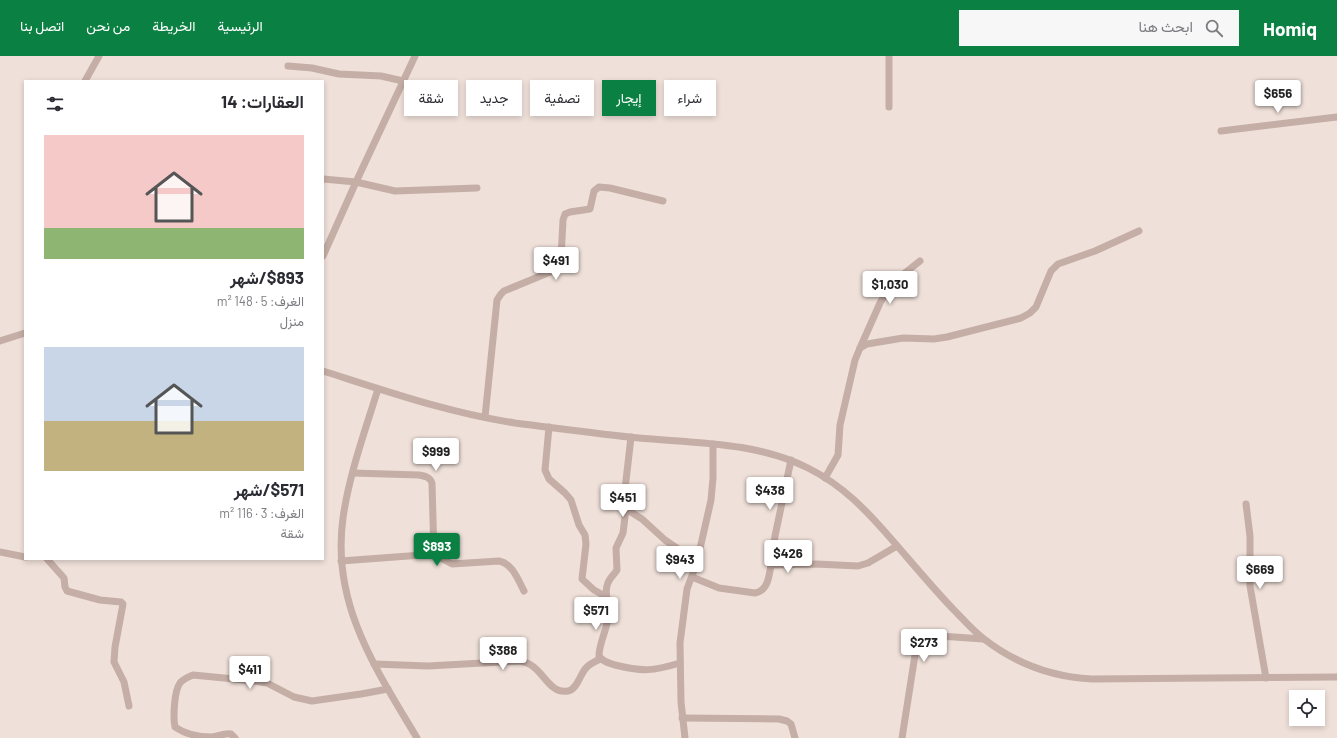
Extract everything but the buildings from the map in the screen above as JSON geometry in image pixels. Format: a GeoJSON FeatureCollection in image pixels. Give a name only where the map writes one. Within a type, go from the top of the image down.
{"type":"FeatureCollection","features":[{"type":"Feature","properties":{"kind":"street"},"geometry":{"type":"LineString","coordinates":[[86,80],[99,56]]}},
{"type":"Feature","properties":{"kind":"street"},"geometry":{"type":"LineString","coordinates":[[324,254],[402,81],[415,56]]}},
{"type":"Feature","properties":{"kind":"street"},"geometry":{"type":"LineString","coordinates":[[888,56],[889,107]]}},
{"type":"Feature","properties":{"kind":"street"},"geometry":{"type":"LineString","coordinates":[[288,66],[312,68],[339,74],[381,76],[402,81]]}},
{"type":"Feature","properties":{"kind":"street"},"geometry":{"type":"LineString","coordinates":[[1221,131],[1337,117]]}},
{"type":"Feature","properties":{"kind":"street"},"geometry":{"type":"LineString","coordinates":[[324,179],[356,182],[395,191],[477,188]]}},
{"type":"Feature","properties":{"kind":"street"},"geometry":{"type":"LineString","coordinates":[[485,417],[497,300],[504,291],[555,270],[560,259],[563,220],[565,214],[590,208],[594,191],[599,187],[610,188],[663,201]]}},
{"type":"Feature","properties":{"kind":"street"},"geometry":{"type":"LineString","coordinates":[[860,348],[867,344],[903,338],[934,339],[1022,318],[1036,307],[1051,271],[1058,264],[1095,252],[1139,231]]}},
{"type":"Feature","properties":{"kind":"street"},"geometry":{"type":"LineString","coordinates":[[825,478],[838,455],[840,425],[854,360],[880,303],[891,284],[920,261]]}},
{"type":"Feature","properties":{"kind":"street"},"geometry":{"type":"LineString","coordinates":[[0,341],[24,333]]}},
{"type":"Feature","properties":{"kind":"street"},"geometry":{"type":"LineString","coordinates":[[324,371],[422,403],[485,417],[549,427],[631,437],[713,444],[749,449],[791,460],[825,478],[845,491],[860,504],[942,597],[983,639],[1030,666],[1054,674],[1072,678],[1092,679],[1337,677]]}},
{"type":"Feature","properties":{"kind":"street"},"geometry":{"type":"LineString","coordinates":[[378,389],[353,473],[343,520],[342,561],[345,589],[359,634],[374,664],[417,738]]}},
{"type":"Feature","properties":{"kind":"street"},"geometry":{"type":"LineString","coordinates":[[549,427],[545,464],[546,475],[571,500],[585,535],[586,544],[582,579],[594,590],[605,596]]}},
{"type":"Feature","properties":{"kind":"street"},"geometry":{"type":"LineString","coordinates":[[600,659],[600,651],[609,614],[609,606],[605,596],[608,582],[617,570],[616,548],[623,533],[626,509],[624,498],[631,437]]}},
{"type":"Feature","properties":{"kind":"street"},"geometry":{"type":"LineString","coordinates":[[685,738],[682,718],[680,643],[687,590],[697,562],[712,495],[713,444]]}},
{"type":"Feature","properties":{"kind":"street"},"geometry":{"type":"LineString","coordinates":[[692,577],[719,588],[751,593],[758,593],[763,590],[766,586],[771,565],[775,536],[791,460]]}},
{"type":"Feature","properties":{"kind":"street"},"geometry":{"type":"LineString","coordinates":[[353,473],[419,475],[430,479],[432,483],[434,556]]}},
{"type":"Feature","properties":{"kind":"street"},"geometry":{"type":"LineString","coordinates":[[1246,504],[1250,536],[1250,586],[1266,678]]}},
{"type":"Feature","properties":{"kind":"street"},"geometry":{"type":"LineString","coordinates":[[626,509],[646,522],[665,540],[697,562]]}},
{"type":"Feature","properties":{"kind":"street"},"geometry":{"type":"LineString","coordinates":[[771,565],[816,564],[858,566],[868,563],[897,546]]}},
{"type":"Feature","properties":{"kind":"street"},"geometry":{"type":"LineString","coordinates":[[0,552],[24,557]]}},
{"type":"Feature","properties":{"kind":"street"},"geometry":{"type":"LineString","coordinates":[[342,561],[404,556],[434,556],[452,564],[490,560],[502,561],[512,569],[524,591]]}},
{"type":"Feature","properties":{"kind":"street"},"geometry":{"type":"LineString","coordinates":[[47,560],[64,578],[67,591],[100,600],[121,602],[123,604],[115,647],[114,662],[124,682],[129,706]]}},
{"type":"Feature","properties":{"kind":"street"},"geometry":{"type":"LineString","coordinates":[[902,738],[918,636],[922,633],[940,636],[983,639]]}},
{"type":"Feature","properties":{"kind":"street"},"geometry":{"type":"LineString","coordinates":[[374,664],[428,666],[520,661],[530,663],[534,666],[554,688],[569,691],[574,687],[587,667],[600,659]]}},
{"type":"Feature","properties":{"kind":"street"},"geometry":{"type":"LineString","coordinates":[[600,659],[604,662],[639,670],[663,668],[680,663]]}},
{"type":"Feature","properties":{"kind":"street"},"geometry":{"type":"LineString","coordinates":[[235,738],[231,734],[211,737],[194,734],[184,732],[175,727],[174,719],[176,690],[180,682],[193,675],[255,680],[267,683],[294,697],[312,700],[388,689]]}},
{"type":"Feature","properties":{"kind":"street"},"geometry":{"type":"LineString","coordinates":[[682,718],[779,719],[787,721],[791,724],[794,730],[795,738]]}}]}
